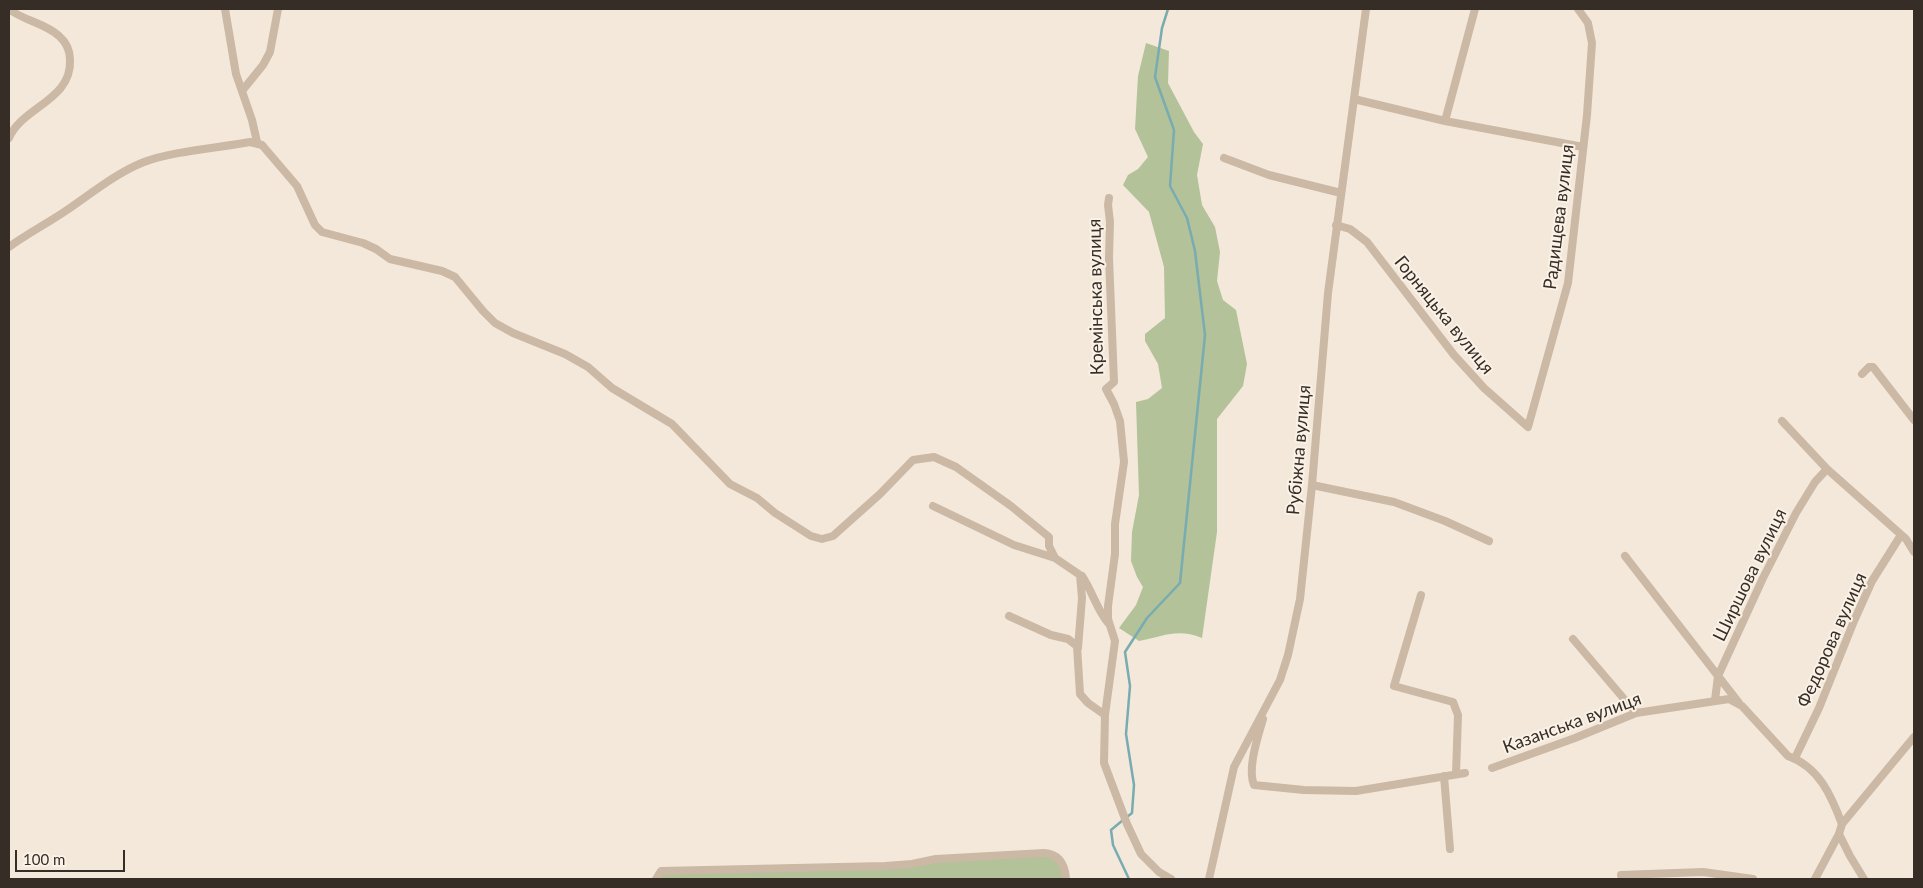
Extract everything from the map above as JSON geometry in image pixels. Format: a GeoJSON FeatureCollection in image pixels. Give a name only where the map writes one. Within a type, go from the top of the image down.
{"type":"FeatureCollection","features":[{"type":"Feature","properties":{"kind":"street"},"geometry":{"type":"LineString","coordinates":[[9,9],[22,18],[57,34],[65,42],[70,59],[69,71],[60,89],[44,105],[18,124],[9,138]]}},
{"type":"Feature","properties":{"kind":"street"},"geometry":{"type":"LineString","coordinates":[[9,248],[65,212],[111,179],[146,161],[257,142],[236,74],[225,9]]}},
{"type":"Feature","properties":{"kind":"street"},"geometry":{"type":"LineString","coordinates":[[242,92],[263,65],[270,52],[278,9]]}},
{"type":"Feature","properties":{"kind":"street","name":"Рубіжна вулиця"},"geometry":{"type":"LineString","coordinates":[[1209,879],[1234,767],[1280,680],[1293,636],[1300,599],[1312,484],[1321,357],[1336,226],[1366,9]]}},
{"type":"Feature","properties":{"kind":"street"},"geometry":{"type":"LineString","coordinates":[[1445,121],[1475,9]]}},
{"type":"Feature","properties":{"kind":"street","name":"Радищева вулиця"},"geometry":{"type":"LineString","coordinates":[[1528,428],[1568,283],[1592,43],[1588,23],[1578,9]]}},
{"type":"Feature","properties":{"kind":"street"},"geometry":{"type":"LineString","coordinates":[[1354,99],[1445,121],[1583,147]]}},
{"type":"Feature","properties":{"kind":"street","name":"Кремінська вулиця"},"geometry":{"type":"LineString","coordinates":[[257,142],[262,145],[297,186],[315,225],[322,232],[363,243],[390,259],[442,271],[455,277],[495,323],[513,333],[565,354],[588,367],[612,388],[672,424],[684,434],[720,475],[735,488],[757,498],[775,513],[812,536],[822,539],[833,536],[880,494],[913,460],[934,457],[956,467],[1011,506],[1049,537],[1049,546],[1056,558],[1071,571],[1080,575],[1082,598],[1078,648],[1080,694],[1088,703],[1105,715]]}},
{"type":"Feature","properties":{"kind":"street"},"geometry":{"type":"LineString","coordinates":[[1224,158],[1269,174],[1341,193]]}},
{"type":"Feature","properties":{"kind":"street","name":"Кремінська вулиця"},"geometry":{"type":"LineString","coordinates":[[1109,198],[1114,382],[1106,388],[1120,421],[1124,462],[1115,524],[1115,554],[1108,606],[1115,641],[1105,715],[1104,763],[1127,824],[1141,854],[1159,872],[1171,879]]}},
{"type":"Feature","properties":{"kind":"street","name":"Горняцька вулиця"},"geometry":{"type":"LineString","coordinates":[[1336,226],[1350,229],[1367,242],[1454,355],[1484,388],[1528,428]]}},
{"type":"Feature","properties":{"kind":"street"},"geometry":{"type":"LineString","coordinates":[[1862,374],[1869,367],[1873,367],[1914,420]]}},
{"type":"Feature","properties":{"kind":"street"},"geometry":{"type":"LineString","coordinates":[[1782,421],[1827,469],[1906,539],[1914,552]]}},
{"type":"Feature","properties":{"kind":"street","name":"Ширшова вулиця"},"geometry":{"type":"LineString","coordinates":[[1715,700],[1718,676],[1796,513],[1816,482],[1827,469]]}},
{"type":"Feature","properties":{"kind":"street"},"geometry":{"type":"LineString","coordinates":[[1312,484],[1394,502],[1445,521],[1489,541]]}},
{"type":"Feature","properties":{"kind":"street","name":"Кремінська вулиця"},"geometry":{"type":"LineString","coordinates":[[933,506],[1014,544],[1056,558]]}},
{"type":"Feature","properties":{"kind":"street","name":"Федорова вулиця"},"geometry":{"type":"LineString","coordinates":[[1795,758],[1819,708],[1872,581],[1901,535]]}},
{"type":"Feature","properties":{"kind":"street"},"geometry":{"type":"LineString","coordinates":[[1625,556],[1742,706],[1788,756],[1795,758],[1816,773],[1825,785],[1842,824]]}},
{"type":"Feature","properties":{"kind":"street","name":"Кремінська вулиця"},"geometry":{"type":"LineString","coordinates":[[1071,571],[1082,575],[1093,593],[1099,612],[1111,627]]}},
{"type":"Feature","properties":{"kind":"street"},"geometry":{"type":"LineString","coordinates":[[1264,710],[1252,763],[1251,778],[1254,785],[1304,790],[1356,791],[1461,774],[1458,715],[1454,702],[1394,686],[1421,595]]}},
{"type":"Feature","properties":{"kind":"street"},"geometry":{"type":"LineString","coordinates":[[1009,616],[1051,635],[1068,639],[1076,644],[1078,648]]}},
{"type":"Feature","properties":{"kind":"street"},"geometry":{"type":"LineString","coordinates":[[1573,639],[1636,713]]}},
{"type":"Feature","properties":{"kind":"street","name":"Казанська вулиця"},"geometry":{"type":"LineString","coordinates":[[1492,768],[1575,738],[1636,713],[1729,699],[1742,706]]}},
{"type":"Feature","properties":{"kind":"street"},"geometry":{"type":"LineString","coordinates":[[1815,879],[1839,834],[1842,824],[1914,737]]}},
{"type":"Feature","properties":{"kind":"street"},"geometry":{"type":"LineString","coordinates":[[1444,776],[1450,849]]}},
{"type":"Feature","properties":{"kind":"street"},"geometry":{"type":"LineString","coordinates":[[1839,834],[1864,879]]}},
{"type":"Feature","properties":{"kind":"street"},"geometry":{"type":"LineString","coordinates":[[656,879],[661,872],[885,866],[912,864],[936,859],[1044,853],[1058,857],[1064,868],[1066,879]]}},
{"type":"Feature","properties":{"kind":"street"},"geometry":{"type":"LineString","coordinates":[[1621,875],[1677,875],[1703,872],[1753,879]]}},
{"type":"Feature","properties":{"kind":"green space"},"geometry":{"type":"Polygon","coordinates":[[[1146,43],[1169,51],[1168,83],[1194,132],[1203,144],[1197,175],[1202,205],[1215,227],[1220,252],[1217,281],[1223,300],[1236,310],[1247,364],[1243,386],[1217,419],[1217,532],[1202,638],[1178,633],[1139,641],[1119,628],[1136,605],[1143,587],[1131,561],[1132,532],[1139,495],[1136,402],[1148,399],[1162,388],[1158,364],[1145,341],[1145,334],[1165,318],[1164,267],[1149,212],[1123,185],[1128,175],[1138,169],[1148,157],[1135,129],[1138,76],[1146,43]]]}},
{"type":"Feature","properties":{"kind":"green space"},"geometry":{"type":"Polygon","coordinates":[[[1051,856],[1060,866],[1064,879],[658,879],[661,874],[1051,856]]]}},
{"type":"Feature","properties":{"kind":"waterway"},"geometry":{"type":"LineString","coordinates":[[1127,817],[1132,813],[1134,785],[1126,734],[1130,686],[1125,652],[1147,618],[1180,583],[1205,335],[1195,251],[1187,218],[1170,186],[1174,130],[1155,77],[1162,28],[1168,9]]}},
{"type":"Feature","properties":{"kind":"waterway"},"geometry":{"type":"LineString","coordinates":[[1123,820],[1111,830],[1113,845],[1129,879]]}}]}
